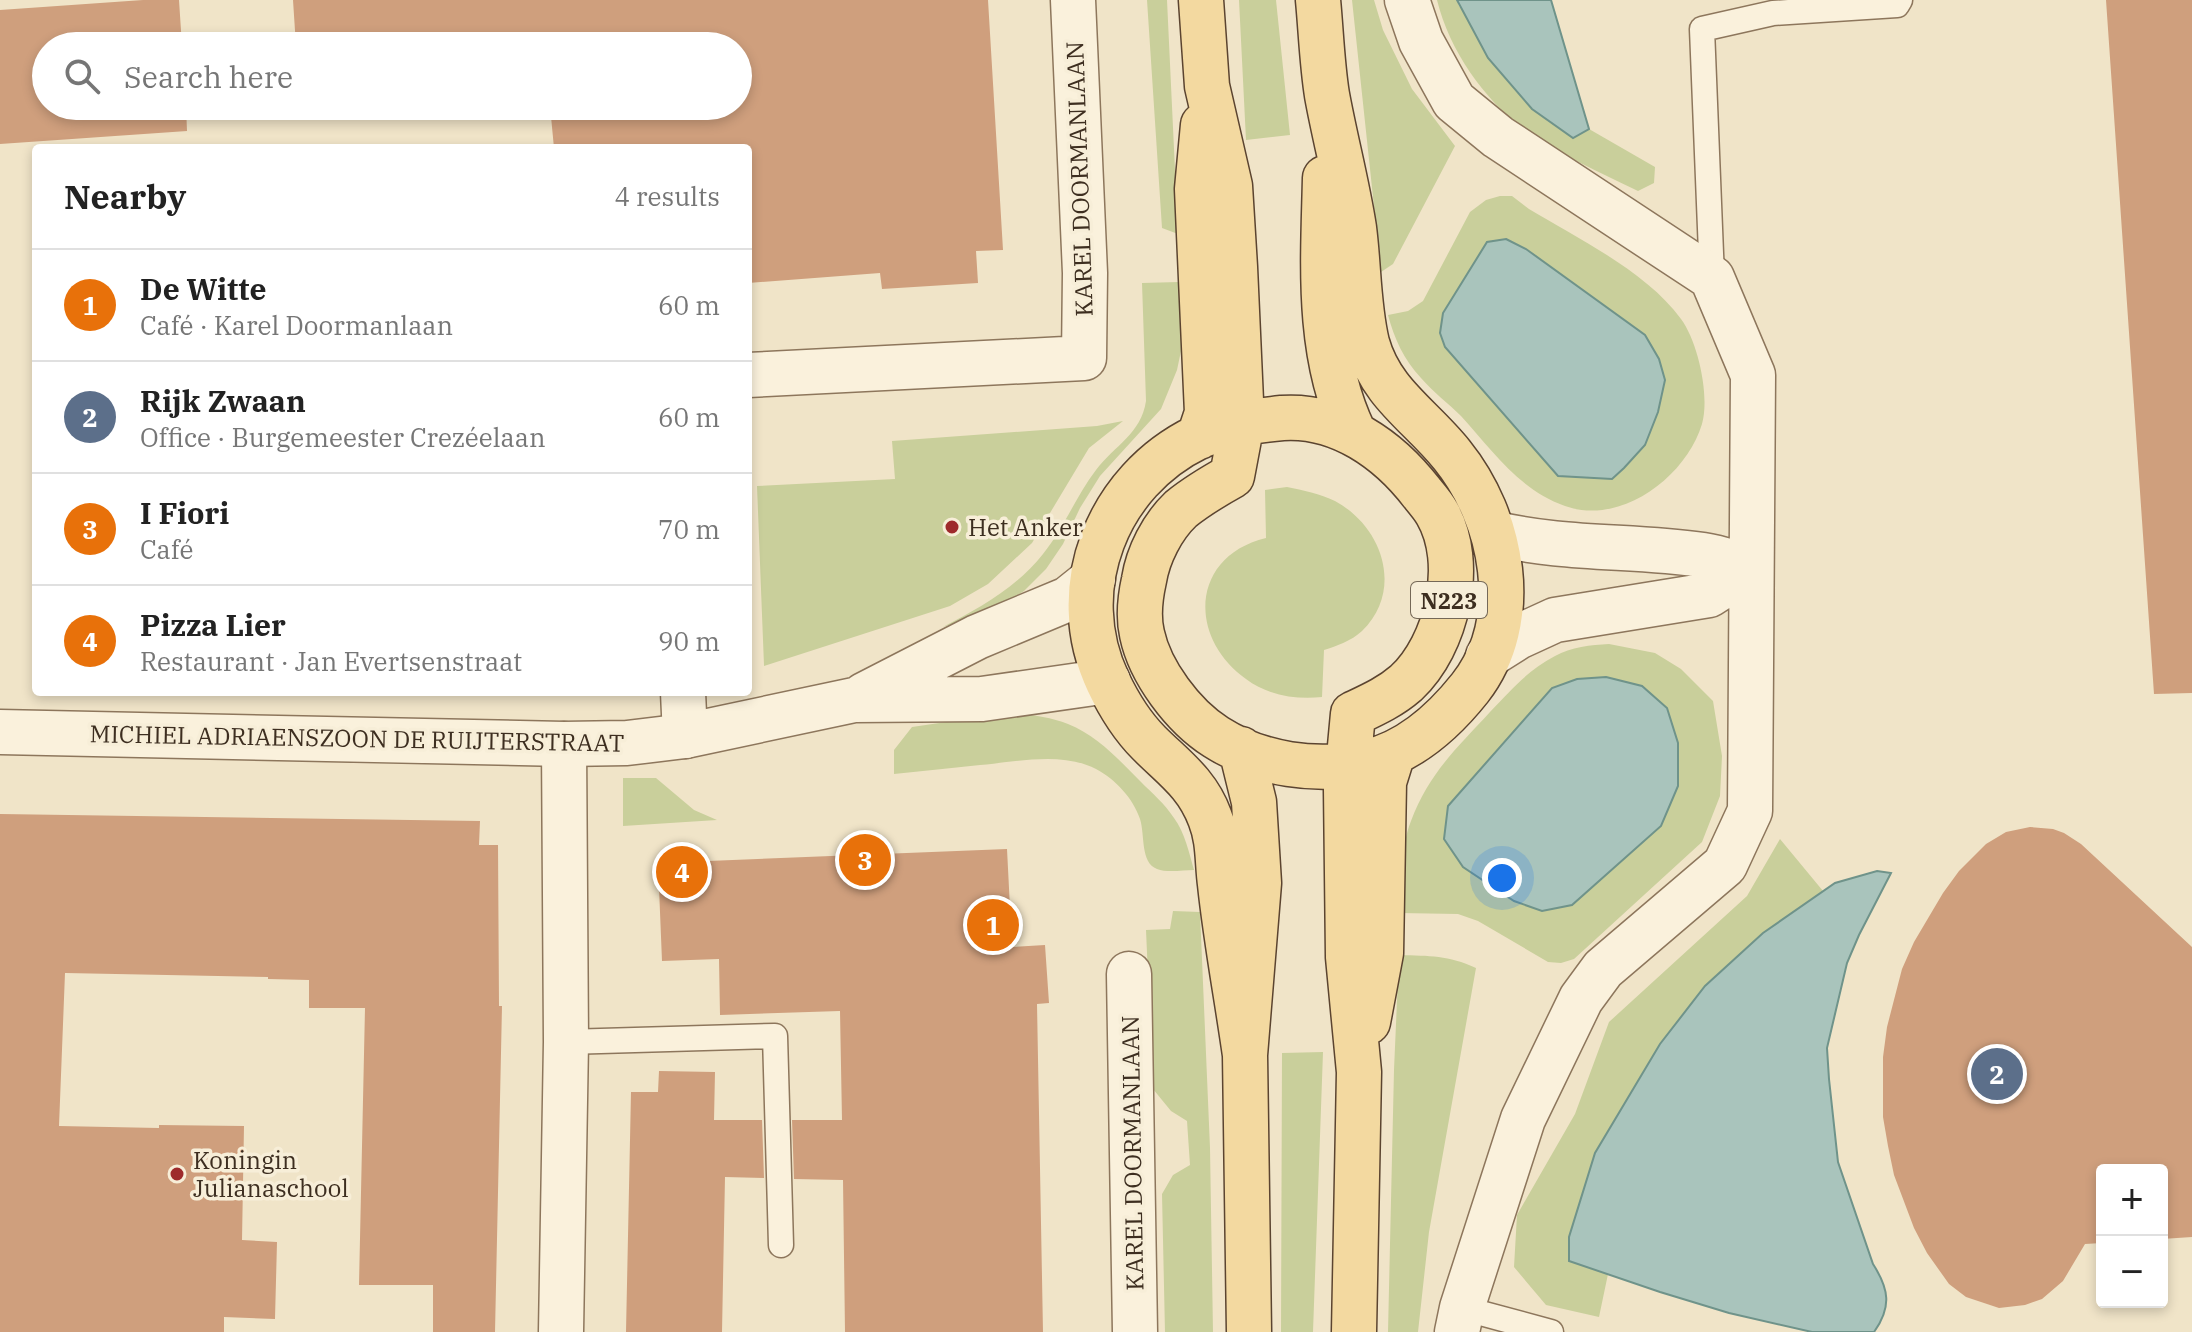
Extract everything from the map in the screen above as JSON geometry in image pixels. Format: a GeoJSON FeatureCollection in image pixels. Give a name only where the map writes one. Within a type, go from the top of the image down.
{"type":"FeatureCollection","features":[{"type":"Feature","properties":{"kind":"main road","name":"N223"},"geometry":{"type":"LineString","coordinates":[[1201,0],[1207,86],[1230,186],[1242,423],[1232,476],[1204,491],[1178,512],[1159,538],[1146,568],[1140,600],[1142,633],[1168,691],[1215,736],[1267,759],[1323,767],[1368,762],[1393,753],[1412,744],[1454,708],[1473,684],[1488,656],[1496,632],[1501,582],[1493,533],[1470,480],[1454,456],[1392,392],[1377,370],[1367,341],[1354,227],[1327,91],[1318,0]]}},
{"type":"Feature","properties":{"kind":"main road","name":"N223"},"geometry":{"type":"LineString","coordinates":[[1199,437],[1207,413],[1197,189],[1207,86]]}},
{"type":"Feature","properties":{"kind":"main road","name":"N223"},"geometry":{"type":"LineString","coordinates":[[1327,91],[1324,304],[1330,362],[1342,409],[1354,433]]}},
{"type":"Feature","properties":{"kind":"main road","name":"N223"},"geometry":{"type":"LineString","coordinates":[[1245,1055],[1220,883],[1219,852],[1211,820],[1201,797],[1184,773],[1133,723],[1108,681],[1093,632],[1091,605],[1093,579],[1106,529],[1134,485],[1153,467],[1199,437],[1242,423],[1291,418],[1323,422],[1354,433],[1382,450],[1405,472],[1438,514],[1446,536],[1450,562],[1450,596],[1442,627],[1428,656],[1408,681],[1387,698],[1353,714],[1346,789],[1348,957],[1359,1072],[1354,1332]]}},
{"type":"Feature","properties":{"kind":"main road"},"geometry":{"type":"LineString","coordinates":[[1438,514],[1493,533]]}},
{"type":"Feature","properties":{"kind":"main road"},"geometry":{"type":"LineString","coordinates":[[1108,681],[1168,691]]}},
{"type":"Feature","properties":{"kind":"main road","name":"N223"},"geometry":{"type":"LineString","coordinates":[[1241,749],[1254,802],[1259,883],[1245,1055],[1249,1332]]}},
{"type":"Feature","properties":{"kind":"main road","name":"N223"},"geometry":{"type":"LineString","coordinates":[[1359,1072],[1381,953],[1384,782],[1393,753]]}},
{"type":"Feature","properties":{"kind":"street","name":"KAREL DOORMANLAAN"},"geometry":{"type":"LineString","coordinates":[[752,375],[1084,358],[1085,273],[1073,0]]}},
{"type":"Feature","properties":{"kind":"street"},"geometry":{"type":"LineString","coordinates":[[1407,0],[1421,41],[1454,101],[1498,137],[1712,278],[1753,375],[1750,811],[1725,865],[1603,969],[1581,999],[1523,1119],[1460,1320]]}},
{"type":"Feature","properties":{"kind":"street"},"geometry":{"type":"LineString","coordinates":[[1493,533],[1554,545],[1706,555],[1751,568]]}},
{"type":"Feature","properties":{"kind":"street"},"geometry":{"type":"LineString","coordinates":[[1488,656],[1518,637],[1555,620],[1709,595],[1751,568]]}},
{"type":"Feature","properties":{"kind":"street","name":"MICHIEL ADRIAENSZOON DE RUIJTERSTRAAT"},"geometry":{"type":"LineString","coordinates":[[854,700],[977,637],[1068,599],[1093,579]]}},
{"type":"Feature","properties":{"kind":"street","name":"MICHIEL ADRIAENSZOON DE RUIJTERSTRAAT"},"geometry":{"type":"LineString","coordinates":[[0,732],[627,743],[685,736],[854,700],[982,699],[1108,681]]}},
{"type":"Feature","properties":{"kind":"street"},"geometry":{"type":"LineString","coordinates":[[683,696],[685,736]]}},
{"type":"Feature","properties":{"kind":"street"},"geometry":{"type":"LineString","coordinates":[[561,1332],[566,1042],[564,744]]}},
{"type":"Feature","properties":{"kind":"street","name":"KAREL DOORMANLAAN"},"geometry":{"type":"LineString","coordinates":[[1129,974],[1135,1332]]}},
{"type":"Feature","properties":{"kind":"lane"},"geometry":{"type":"LineString","coordinates":[[1712,278],[1702,29],[1773,13],[1897,5],[1900,0]]}},
{"type":"Feature","properties":{"kind":"lane"},"geometry":{"type":"LineString","coordinates":[[566,1042],[775,1036],[781,1245]]}},
{"type":"Feature","properties":{"kind":"lane"},"geometry":{"type":"LineString","coordinates":[[1460,1320],[1551,1332]]}},
{"type":"Feature","properties":{"kind":"green space"},"geometry":{"type":"Polygon","coordinates":[[[1147,0],[1167,0],[1178,234],[1162,228],[1147,0]]]}},
{"type":"Feature","properties":{"kind":"green space"},"geometry":{"type":"Polygon","coordinates":[[[1239,0],[1276,0],[1290,135],[1246,140],[1239,0]]]}},
{"type":"Feature","properties":{"kind":"green space"},"geometry":{"type":"Polygon","coordinates":[[[1352,0],[1374,0],[1383,30],[1412,89],[1455,146],[1393,264],[1381,272],[1352,0]]]}},
{"type":"Feature","properties":{"kind":"green space"},"geometry":{"type":"Polygon","coordinates":[[[1437,0],[1457,0],[1572,138],[1589,129],[1655,167],[1654,183],[1638,191],[1550,147],[1512,119],[1494,103],[1465,65],[1453,44],[1437,0]]]}},
{"type":"Feature","properties":{"kind":"green space"},"geometry":{"type":"Polygon","coordinates":[[[1512,196],[1631,271],[1667,302],[1693,341],[1703,385],[1702,424],[1682,462],[1666,479],[1629,503],[1608,509],[1586,510],[1565,506],[1534,490],[1507,468],[1461,416],[1426,383],[1400,348],[1388,315],[1408,311],[1423,301],[1470,212],[1486,200],[1512,196]],[[1443,313],[1440,333],[1445,347],[1558,476],[1570,476],[1443,313]]]}},
{"type":"Feature","properties":{"kind":"green space"},"geometry":{"type":"Polygon","coordinates":[[[1179,282],[1185,332],[1177,370],[1161,409],[1100,476],[1063,544],[1046,569],[1024,591],[994,610],[943,627],[997,596],[1033,566],[1096,470],[1133,431],[1146,401],[1142,283],[1179,282]]]}},
{"type":"Feature","properties":{"kind":"green space"},"geometry":{"type":"Polygon","coordinates":[[[1123,421],[1089,448],[1032,543],[988,584],[950,606],[764,666],[757,486],[895,479],[892,441],[1097,426],[1123,421]]]}},
{"type":"Feature","properties":{"kind":"green space"},"geometry":{"type":"Polygon","coordinates":[[[1287,487],[1335,501],[1352,512],[1376,543],[1382,560],[1385,579],[1375,615],[1358,635],[1324,650],[1322,697],[1282,695],[1246,679],[1227,662],[1214,642],[1207,621],[1206,600],[1211,579],[1223,562],[1241,548],[1266,538],[1265,490],[1287,487]]]}},
{"type":"Feature","properties":{"kind":"green space"},"geometry":{"type":"Polygon","coordinates":[[[1609,644],[1655,653],[1681,669],[1713,701],[1722,756],[1720,796],[1702,842],[1574,959],[1561,963],[1548,962],[1478,921],[1458,914],[1399,913],[1407,832],[1426,789],[1445,762],[1520,681],[1536,668],[1568,650],[1609,644]]]}},
{"type":"Feature","properties":{"kind":"green space"},"geometry":{"type":"Polygon","coordinates":[[[1001,714],[1052,719],[1079,729],[1098,742],[1125,765],[1170,813],[1184,837],[1194,870],[1165,871],[1152,866],[1145,854],[1140,819],[1128,797],[1110,778],[1082,764],[1039,759],[894,774],[894,750],[912,727],[1001,714]]]}},
{"type":"Feature","properties":{"kind":"green space"},"geometry":{"type":"Polygon","coordinates":[[[623,778],[656,778],[694,810],[717,820],[623,826],[623,778]]]}},
{"type":"Feature","properties":{"kind":"green space"},"geometry":{"type":"Polygon","coordinates":[[[1780,839],[1823,891],[1763,933],[1569,1260],[1608,1274],[1599,1317],[1546,1305],[1514,1267],[1517,1215],[1575,1114],[1609,1022],[1747,896],[1780,839]]]}},
{"type":"Feature","properties":{"kind":"green space"},"geometry":{"type":"Polygon","coordinates":[[[1173,911],[1200,912],[1210,1148],[1213,1332],[1165,1332],[1162,1194],[1173,1175],[1190,1165],[1187,1121],[1171,1111],[1153,1089],[1146,930],[1170,929],[1173,911]]]}},
{"type":"Feature","properties":{"kind":"green space"},"geometry":{"type":"Polygon","coordinates":[[[1399,955],[1448,958],[1476,968],[1429,1232],[1418,1332],[1388,1332],[1399,955]]]}},
{"type":"Feature","properties":{"kind":"green space"},"geometry":{"type":"Polygon","coordinates":[[[1323,1052],[1313,1332],[1281,1332],[1282,1053],[1323,1052]]]}},
{"type":"Feature","properties":{"kind":"water"},"geometry":{"type":"Polygon","coordinates":[[[1457,0],[1551,0],[1589,129],[1573,138],[1532,109],[1488,58],[1457,0]]]}},
{"type":"Feature","properties":{"kind":"water"},"geometry":{"type":"Polygon","coordinates":[[[1506,239],[1526,249],[1645,335],[1659,359],[1665,380],[1658,412],[1645,445],[1612,479],[1558,476],[1445,347],[1440,333],[1443,313],[1487,242],[1506,239]]]}},
{"type":"Feature","properties":{"kind":"water"},"geometry":{"type":"Polygon","coordinates":[[[1606,677],[1642,686],[1667,708],[1678,743],[1678,786],[1661,826],[1572,905],[1542,911],[1514,901],[1463,867],[1444,839],[1448,806],[1552,688],[1577,679],[1606,677]]]}},
{"type":"Feature","properties":{"kind":"water"},"geometry":{"type":"Polygon","coordinates":[[[1877,871],[1891,873],[1847,963],[1827,1048],[1838,1162],[1885,1290],[1884,1314],[1874,1332],[1812,1332],[1729,1313],[1569,1261],[1569,1237],[1595,1153],[1660,1044],[1705,986],[1763,933],[1835,883],[1877,871]]]}},
{"type":"Feature","properties":{"kind":"building"},"geometry":{"type":"Polygon","coordinates":[[[179,0],[181,32],[32,32],[32,120],[187,120],[187,131],[0,144],[0,10],[179,0]]]}},
{"type":"Feature","properties":{"kind":"building"},"geometry":{"type":"Polygon","coordinates":[[[293,0],[988,0],[1003,250],[976,251],[978,283],[882,289],[880,273],[752,283],[752,144],[554,144],[551,120],[752,120],[752,32],[295,32],[293,0]]]}},
{"type":"Feature","properties":{"kind":"building"},"geometry":{"type":"Polygon","coordinates":[[[2106,0],[2192,0],[2192,693],[2154,694],[2106,0]]]}},
{"type":"Feature","properties":{"kind":"building"},"geometry":{"type":"Polygon","coordinates":[[[0,814],[480,821],[479,845],[498,845],[499,1006],[502,1006],[495,1332],[433,1332],[433,1285],[359,1285],[365,1008],[309,1008],[309,980],[65,973],[59,1126],[244,1126],[242,1240],[277,1242],[275,1319],[224,1317],[224,1332],[0,1332],[0,814]]]}},
{"type":"Feature","properties":{"kind":"building"},"geometry":{"type":"Polygon","coordinates":[[[2030,827],[2064,833],[2081,844],[2192,947],[2192,1237],[2168,1239],[2168,1164],[2096,1164],[2096,1243],[2085,1244],[2063,1281],[2042,1299],[1999,1308],[1966,1297],[1949,1284],[1914,1228],[1894,1175],[1888,1146],[1883,1117],[1883,1057],[1887,1027],[1902,969],[1914,942],[1959,871],[1986,844],[2006,832],[2030,827]]]}},
{"type":"Feature","properties":{"kind":"building"},"geometry":{"type":"Polygon","coordinates":[[[1007,849],[1012,947],[1045,945],[1049,1003],[1037,1004],[1043,1332],[845,1332],[843,1180],[794,1179],[792,1120],[842,1120],[840,1011],[720,1015],[719,959],[662,961],[658,863],[1007,849]]]}},
{"type":"Feature","properties":{"kind":"building"},"geometry":{"type":"Polygon","coordinates":[[[659,1071],[715,1072],[714,1120],[762,1120],[764,1178],[725,1177],[722,1332],[626,1332],[631,1092],[658,1092],[659,1071]]]}},
{"type":"Feature","properties":{"kind":"place","name":"Het Anker"},"geometry":{"type":"Point","coordinates":[952,527]}},
{"type":"Feature","properties":{"kind":"place","name":"I Fiori"},"geometry":{"type":"Point","coordinates":[865,860]}},
{"type":"Feature","properties":{"kind":"place","name":"Pizza Lier"},"geometry":{"type":"Point","coordinates":[682,872]}},
{"type":"Feature","properties":{"kind":"place","name":"De Witte"},"geometry":{"type":"Point","coordinates":[993,925]}},
{"type":"Feature","properties":{"kind":"place","name":"Rijk Zwaan"},"geometry":{"type":"Point","coordinates":[1997,1074]}},
{"type":"Feature","properties":{"kind":"place","name":"Koningin Julianaschool"},"geometry":{"type":"Point","coordinates":[177,1174]}}]}
